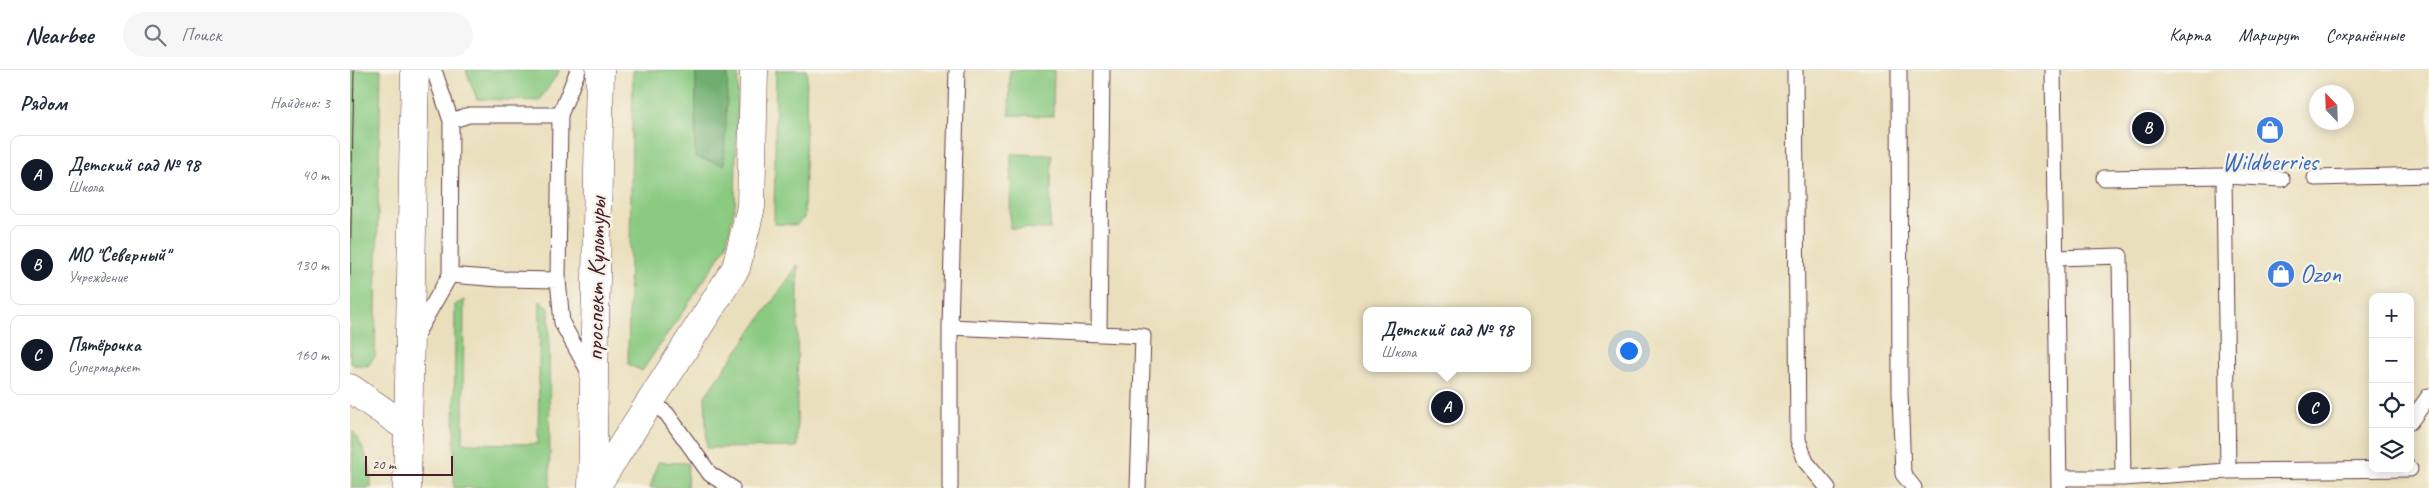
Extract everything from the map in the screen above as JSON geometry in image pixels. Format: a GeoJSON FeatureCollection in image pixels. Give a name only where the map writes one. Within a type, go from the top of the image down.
{"type":"FeatureCollection","features":[{"type":"Feature","properties":{"kind":"main road"},"geometry":{"type":"LineString","coordinates":[[407,488],[415,70]]}},
{"type":"Feature","properties":{"kind":"main road","name":"проспект Культуры"},"geometry":{"type":"LineString","coordinates":[[594,488],[594,382],[600,70]]}},
{"type":"Feature","properties":{"kind":"main road"},"geometry":{"type":"LineString","coordinates":[[594,488],[652,402],[736,268],[751,207],[754,70]]}},
{"type":"Feature","properties":{"kind":"main road"},"geometry":{"type":"LineString","coordinates":[[350,388],[409,429]]}},
{"type":"Feature","properties":{"kind":"lane"},"geometry":{"type":"LineString","coordinates":[[410,344],[450,275],[451,121],[434,70]]}},
{"type":"Feature","properties":{"kind":"lane"},"geometry":{"type":"LineString","coordinates":[[578,70],[560,115],[558,280],[562,322],[594,382]]}},
{"type":"Feature","properties":{"kind":"lane"},"geometry":{"type":"LineString","coordinates":[[950,488],[950,327],[957,70]]}},
{"type":"Feature","properties":{"kind":"lane"},"geometry":{"type":"LineString","coordinates":[[1098,334],[1102,70]]}},
{"type":"Feature","properties":{"kind":"lane"},"geometry":{"type":"LineString","coordinates":[[1795,70],[1798,440],[1806,462],[1828,488]]}},
{"type":"Feature","properties":{"kind":"lane"},"geometry":{"type":"LineString","coordinates":[[1899,70],[1903,474],[1914,488]]}},
{"type":"Feature","properties":{"kind":"lane"},"geometry":{"type":"LineString","coordinates":[[2053,70],[2059,483],[2228,471],[2369,469]]}},
{"type":"Feature","properties":{"kind":"lane"},"geometry":{"type":"LineString","coordinates":[[451,121],[469,116],[560,115]]}},
{"type":"Feature","properties":{"kind":"lane"},"geometry":{"type":"LineString","coordinates":[[2315,178],[2429,174]]}},
{"type":"Feature","properties":{"kind":"lane"},"geometry":{"type":"LineString","coordinates":[[2104,178],[2224,176],[2282,179]]}},
{"type":"Feature","properties":{"kind":"lane"},"geometry":{"type":"LineString","coordinates":[[2224,176],[2228,471]]}},
{"type":"Feature","properties":{"kind":"lane"},"geometry":{"type":"LineString","coordinates":[[2056,258],[2120,256],[2122,478]]}},
{"type":"Feature","properties":{"kind":"lane"},"geometry":{"type":"LineString","coordinates":[[450,275],[500,279],[558,280]]}},
{"type":"Feature","properties":{"kind":"lane"},"geometry":{"type":"LineString","coordinates":[[950,327],[1143,336],[1138,488]]}},
{"type":"Feature","properties":{"kind":"lane"},"geometry":{"type":"LineString","coordinates":[[2414,417],[2429,396]]}},
{"type":"Feature","properties":{"kind":"lane"},"geometry":{"type":"LineString","coordinates":[[652,402],[667,414],[710,474],[732,488]]}},
{"type":"Feature","properties":{"kind":"green space"},"geometry":{"type":"Polygon","coordinates":[[[350,70],[381,70],[375,356],[368,366],[354,365],[350,362],[350,70]]]}},
{"type":"Feature","properties":{"kind":"green space"},"geometry":{"type":"Polygon","coordinates":[[[466,70],[560,70],[539,101],[477,99],[466,70]]]}},
{"type":"Feature","properties":{"kind":"green space"},"geometry":{"type":"Polygon","coordinates":[[[633,70],[738,70],[735,205],[726,246],[642,371],[628,364],[633,70]]]}},
{"type":"Feature","properties":{"kind":"green space"},"geometry":{"type":"Polygon","coordinates":[[[696,70],[728,70],[724,165],[695,157],[696,70]]]}},
{"type":"Feature","properties":{"kind":"green space"},"geometry":{"type":"Polygon","coordinates":[[[776,70],[807,70],[804,218],[797,225],[774,224],[776,70]]]}},
{"type":"Feature","properties":{"kind":"green space"},"geometry":{"type":"Polygon","coordinates":[[[1010,70],[1054,70],[1053,116],[1009,115],[1010,70]]]}},
{"type":"Feature","properties":{"kind":"green space"},"geometry":{"type":"Polygon","coordinates":[[[1011,154],[1052,155],[1050,229],[1010,228],[1011,154]]]}},
{"type":"Feature","properties":{"kind":"green space"},"geometry":{"type":"Polygon","coordinates":[[[798,265],[797,447],[707,448],[705,396],[798,265]]]}},
{"type":"Feature","properties":{"kind":"green space"},"geometry":{"type":"Polygon","coordinates":[[[464,300],[463,443],[538,444],[540,301],[549,308],[550,488],[454,488],[455,305],[464,300]]]}},
{"type":"Feature","properties":{"kind":"green space"},"geometry":{"type":"Polygon","coordinates":[[[353,431],[367,458],[371,488],[352,488],[353,431]]]}},
{"type":"Feature","properties":{"kind":"green space"},"geometry":{"type":"Polygon","coordinates":[[[658,462],[688,463],[687,488],[650,488],[658,462]]]}},
{"type":"Feature","properties":{"kind":"tram line"},"geometry":{"type":"LineString","coordinates":[[350,275],[354,70]]}},
{"type":"Feature","properties":{"kind":"place","name":"МО \"Северный\""},"geometry":{"type":"Point","coordinates":[2148,128]}},
{"type":"Feature","properties":{"kind":"place","name":"Wildberries"},"geometry":{"type":"Point","coordinates":[2270,130]}},
{"type":"Feature","properties":{"kind":"place","name":"Ozon"},"geometry":{"type":"Point","coordinates":[2281,274]}},
{"type":"Feature","properties":{"kind":"place","name":"Детский сад № 98"},"geometry":{"type":"Point","coordinates":[1447,407]}},
{"type":"Feature","properties":{"kind":"place","name":"Пятёрочка"},"geometry":{"type":"Point","coordinates":[2314,408]}}]}
